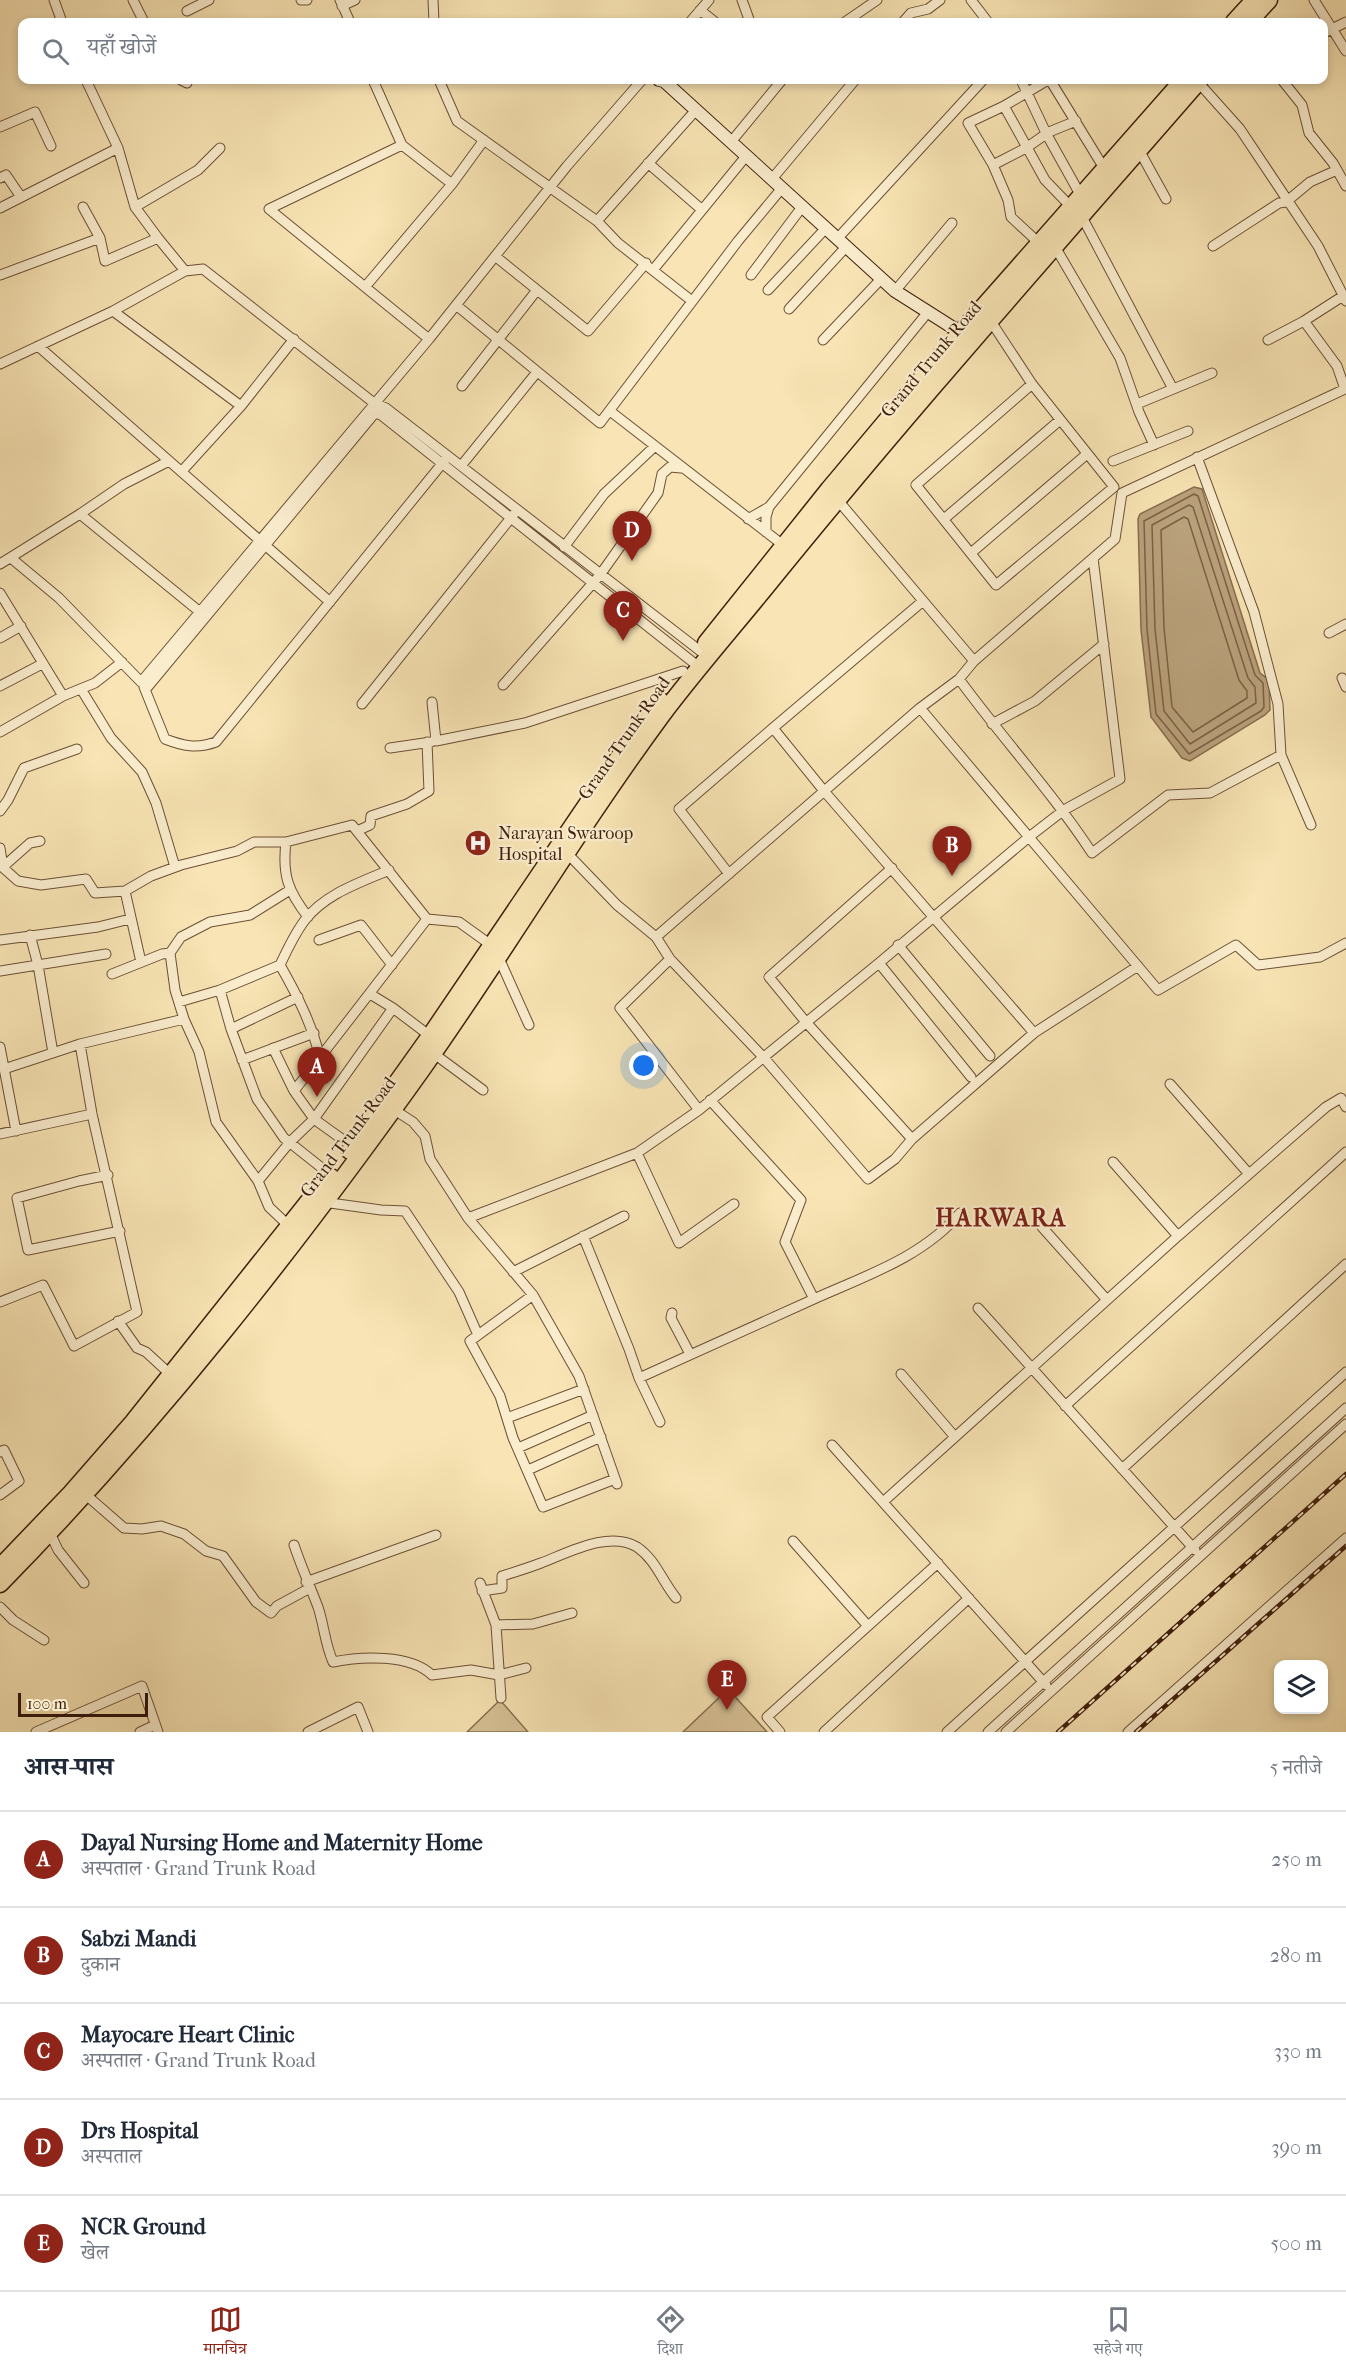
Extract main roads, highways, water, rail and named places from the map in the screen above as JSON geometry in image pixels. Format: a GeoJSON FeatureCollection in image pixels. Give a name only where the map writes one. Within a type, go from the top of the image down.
{"type":"FeatureCollection","features":[{"type":"Feature","properties":{"kind":"highway"},"geometry":{"type":"LineString","coordinates":[[1238,18],[1254,0]]}},
{"type":"Feature","properties":{"kind":"highway"},"geometry":{"type":"LineString","coordinates":[[1253,18],[1269,0]]}},
{"type":"Feature","properties":{"kind":"highway","name":"Grand Trunk Road"},"geometry":{"type":"LineString","coordinates":[[0,1584],[50,1533],[134,1440],[268,1276],[433,1053],[495,950],[563,849],[640,726],[966,336],[1047,244],[1078,206],[1104,168],[1190,84]]}},
{"type":"Feature","properties":{"kind":"highway","name":"Grand Trunk Road"},"geometry":{"type":"LineString","coordinates":[[1078,206],[1139,150],[1191,84]]}},
{"type":"Feature","properties":{"kind":"highway","name":"Grand Trunk Road"},"geometry":{"type":"LineString","coordinates":[[966,336],[990,320],[1047,244]]}},
{"type":"Feature","properties":{"kind":"highway","name":"Grand Trunk Road"},"geometry":{"type":"LineString","coordinates":[[696,661],[783,545],[833,494]]}},
{"type":"Feature","properties":{"kind":"highway","name":"Grand Trunk Road"},"geometry":{"type":"LineString","coordinates":[[0,1567],[71,1493],[133,1422],[308,1202],[332,1176],[430,1036],[495,950]]}},
{"type":"Feature","properties":{"kind":"water"},"geometry":{"type":"Polygon","coordinates":[[[1194,487],[1202,489],[1260,673],[1269,680],[1270,710],[1190,761],[1182,758],[1151,717],[1141,630],[1138,519],[1140,514],[1194,487]]]}},
{"type":"Feature","properties":{"kind":"railway"},"geometry":{"type":"LineString","coordinates":[[1058,1732],[1346,1474]]}},
{"type":"Feature","properties":{"kind":"railway"},"geometry":{"type":"LineString","coordinates":[[1136,1732],[1346,1546]]}},
{"type":"Feature","properties":{"kind":"place","name":"Drs Hospital"},"geometry":{"type":"Point","coordinates":[632,561]}},
{"type":"Feature","properties":{"kind":"place","name":"Mayocare Heart Clinic"},"geometry":{"type":"Point","coordinates":[623,641]}},
{"type":"Feature","properties":{"kind":"place","name":"Narayan Swaroop Hospital"},"geometry":{"type":"Point","coordinates":[478,843]}},
{"type":"Feature","properties":{"kind":"place","name":"Sabzi Mandi"},"geometry":{"type":"Point","coordinates":[952,876]}},
{"type":"Feature","properties":{"kind":"place","name":"Dayal Nursing Home and Maternity Home"},"geometry":{"type":"Point","coordinates":[317,1097]}},
{"type":"Feature","properties":{"kind":"place","name":"NCR Ground"},"geometry":{"type":"Point","coordinates":[727,1710]}},
{"type":"Feature","properties":{"kind":"district","name":"HARWARA"},"geometry":{"type":"Point","coordinates":[1001,1218]}}]}
